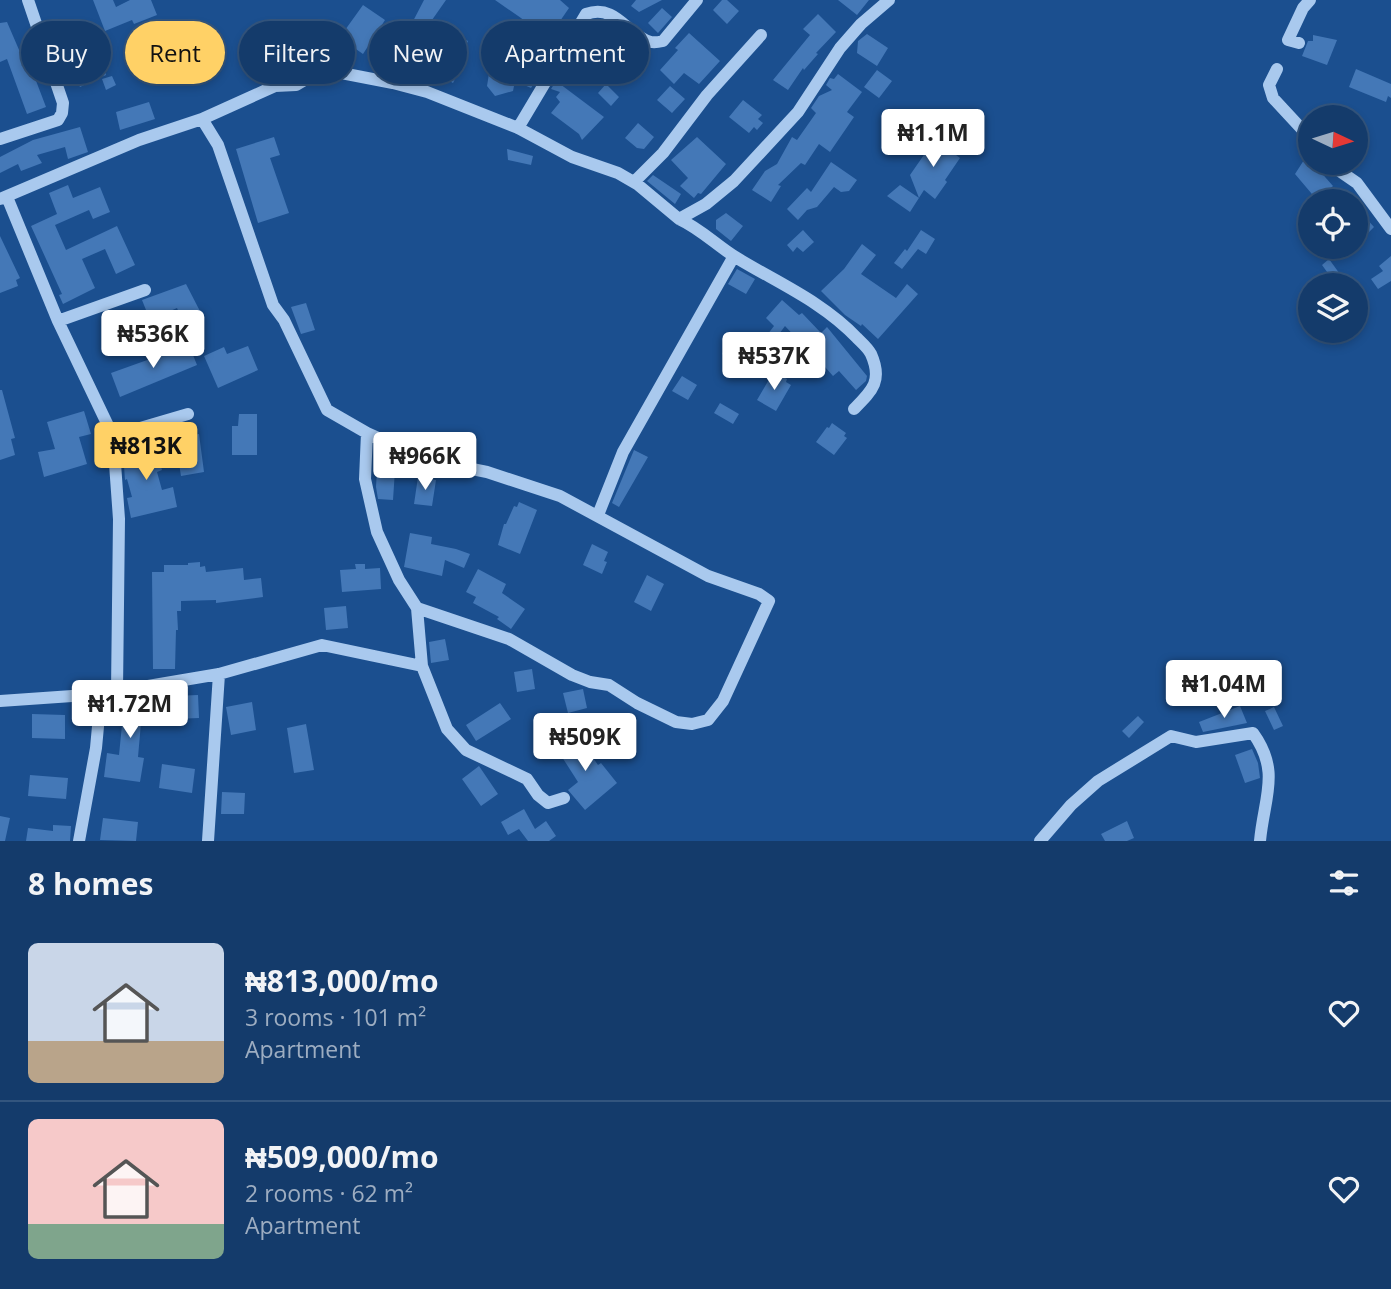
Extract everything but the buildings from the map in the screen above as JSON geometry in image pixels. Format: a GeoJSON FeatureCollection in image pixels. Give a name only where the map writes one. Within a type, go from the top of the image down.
{"type":"FeatureCollection","features":[{"type":"Feature","properties":{"kind":"street"},"geometry":{"type":"LineString","coordinates":[[0,139],[58,121],[62,113],[63,103],[28,0]]}},
{"type":"Feature","properties":{"kind":"street"},"geometry":{"type":"LineString","coordinates":[[518,128],[586,14],[595,11],[612,15],[651,42],[663,41],[697,0]]}},
{"type":"Feature","properties":{"kind":"street"},"geometry":{"type":"LineString","coordinates":[[679,219],[706,204],[734,181],[799,112],[847,40],[889,0]]}},
{"type":"Feature","properties":{"kind":"street"},"geometry":{"type":"LineString","coordinates":[[1299,43],[1288,40],[1303,8],[1310,0]]}},
{"type":"Feature","properties":{"kind":"street"},"geometry":{"type":"LineString","coordinates":[[634,182],[663,153],[707,95],[761,35]]}},
{"type":"Feature","properties":{"kind":"street"},"geometry":{"type":"LineString","coordinates":[[1277,68],[1269,85],[1273,98],[1298,125]]}},
{"type":"Feature","properties":{"kind":"street"},"geometry":{"type":"LineString","coordinates":[[117,690],[119,519],[113,436],[58,321],[4,198],[139,139],[202,119],[275,86],[296,85],[318,72],[331,71],[427,92],[518,128],[572,157],[618,173],[734,256],[815,302],[852,332],[870,352],[876,373],[874,388],[854,409]]}},
{"type":"Feature","properties":{"kind":"street"},"geometry":{"type":"LineString","coordinates":[[202,119],[218,145],[273,305],[284,320],[327,410],[367,433],[427,460],[487,472],[560,496],[708,576],[760,594],[769,601],[723,701],[708,720],[692,724],[676,722],[609,685],[572,675],[509,639],[417,608]]}},
{"type":"Feature","properties":{"kind":"street"},"geometry":{"type":"LineString","coordinates":[[1345,175],[1357,183],[1391,229]]}},
{"type":"Feature","properties":{"kind":"street"},"geometry":{"type":"LineString","coordinates":[[598,515],[623,452],[734,256]]}},
{"type":"Feature","properties":{"kind":"street"},"geometry":{"type":"LineString","coordinates":[[58,321],[145,290]]}},
{"type":"Feature","properties":{"kind":"street"},"geometry":{"type":"LineString","coordinates":[[113,436],[188,414]]}},
{"type":"Feature","properties":{"kind":"street"},"geometry":{"type":"LineString","coordinates":[[367,433],[365,479],[377,531],[399,580],[417,608],[422,666],[447,729],[466,750],[527,779],[538,795],[548,803],[564,798]]}},
{"type":"Feature","properties":{"kind":"street"},"geometry":{"type":"LineString","coordinates":[[0,711],[0,701],[101,694],[219,674],[322,645],[422,666]]}},
{"type":"Feature","properties":{"kind":"street"},"geometry":{"type":"LineString","coordinates":[[208,841],[219,674]]}},
{"type":"Feature","properties":{"kind":"street"},"geometry":{"type":"LineString","coordinates":[[79,841],[96,748],[101,694]]}},
{"type":"Feature","properties":{"kind":"street"},"geometry":{"type":"LineString","coordinates":[[1040,841],[1071,805],[1098,781],[1171,736],[1196,742],[1253,733],[1263,747],[1270,772],[1260,841]]}}]}
